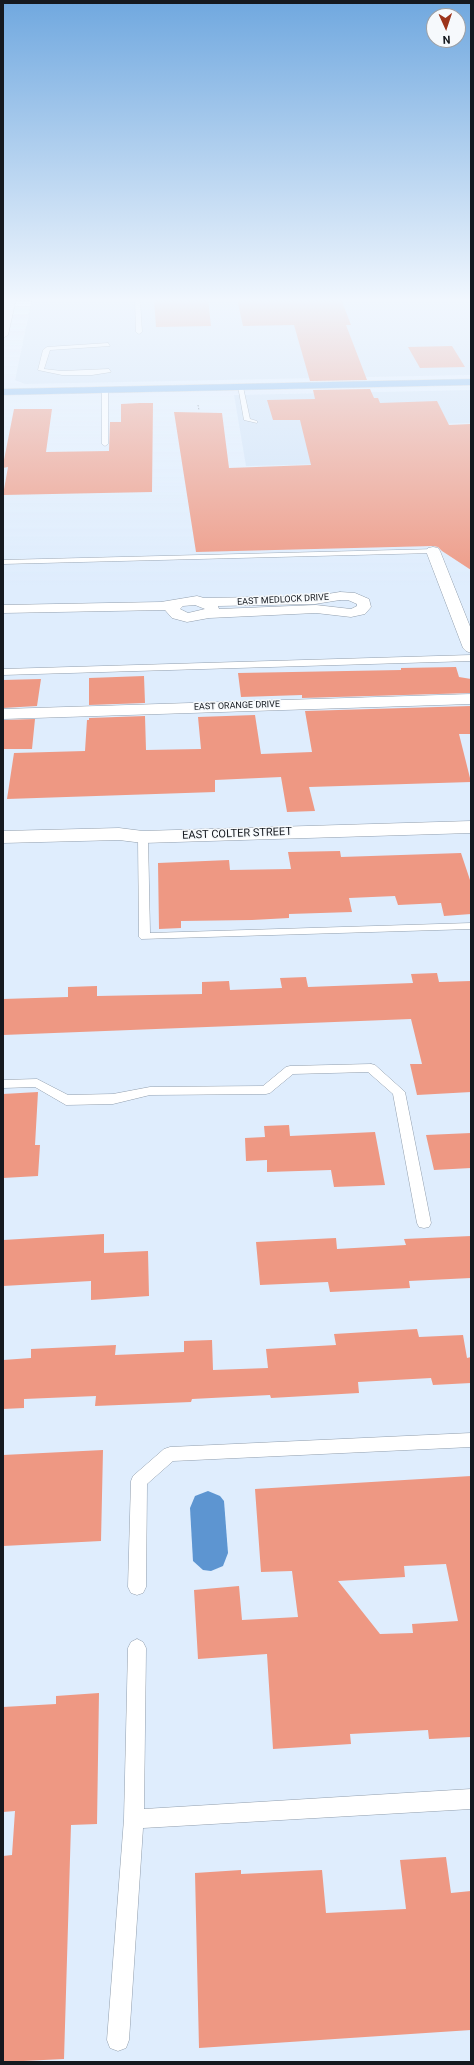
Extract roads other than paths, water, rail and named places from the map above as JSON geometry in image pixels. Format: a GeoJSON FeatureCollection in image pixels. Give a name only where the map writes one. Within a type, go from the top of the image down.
{"type":"FeatureCollection","features":[{"type":"Feature","properties":{"kind":"street"},"geometry":{"type":"LineString","coordinates":[[433,551],[471,648]]}},
{"type":"Feature","properties":{"kind":"street","name":"EAST MEDLOCK DRIVE"},"geometry":{"type":"LineString","coordinates":[[3,609],[161,606],[178,609],[193,618],[207,608],[350,596],[364,602],[364,607],[360,611],[351,613],[316,609],[207,608]]}},
{"type":"Feature","properties":{"kind":"street","name":"EAST MEDLOCK DRIVE"},"geometry":{"type":"LineString","coordinates":[[3,618],[160,614],[178,609]]}},
{"type":"Feature","properties":{"kind":"street","name":"EAST ORANGE DRIVE"},"geometry":{"type":"LineString","coordinates":[[3,714],[471,699]]}},
{"type":"Feature","properties":{"kind":"street","name":"EAST COLTER STREET"},"geometry":{"type":"LineString","coordinates":[[3,837],[120,834],[143,837],[471,827]]}},
{"type":"Feature","properties":{"kind":"lane"},"geometry":{"type":"LineString","coordinates":[[105,395],[105,444]]}},
{"type":"Feature","properties":{"kind":"lane"},"geometry":{"type":"LineString","coordinates":[[242,395],[247,420],[255,422]]}},
{"type":"Feature","properties":{"kind":"lane"},"geometry":{"type":"LineString","coordinates":[[3,562],[433,551]]}},
{"type":"Feature","properties":{"kind":"lane"},"geometry":{"type":"LineString","coordinates":[[3,672],[471,658]]}},
{"type":"Feature","properties":{"kind":"lane"},"geometry":{"type":"LineString","coordinates":[[143,837],[145,937],[471,926]]}},
{"type":"Feature","properties":{"kind":"lane"},"geometry":{"type":"LineString","coordinates":[[3,1084],[38,1083],[66,1100],[113,1098],[150,1091],[266,1090],[290,1070],[371,1068],[399,1092],[424,1223]]}},
{"type":"Feature","properties":{"kind":"lane"},"geometry":{"type":"LineString","coordinates":[[137,1587],[139,1480],[170,1454],[471,1440]]}},
{"type":"Feature","properties":{"kind":"lane"},"geometry":{"type":"LineString","coordinates":[[118,2040],[134,1819],[137,1648]]}},
{"type":"Feature","properties":{"kind":"lane"},"geometry":{"type":"LineString","coordinates":[[134,1819],[471,1799]]}},
{"type":"Feature","properties":{"kind":"water"},"geometry":{"type":"Polygon","coordinates":[[[208,1491],[220,1496],[224,1501],[228,1553],[223,1566],[211,1571],[203,1570],[193,1561],[190,1508],[195,1496],[208,1491]]]}}]}
